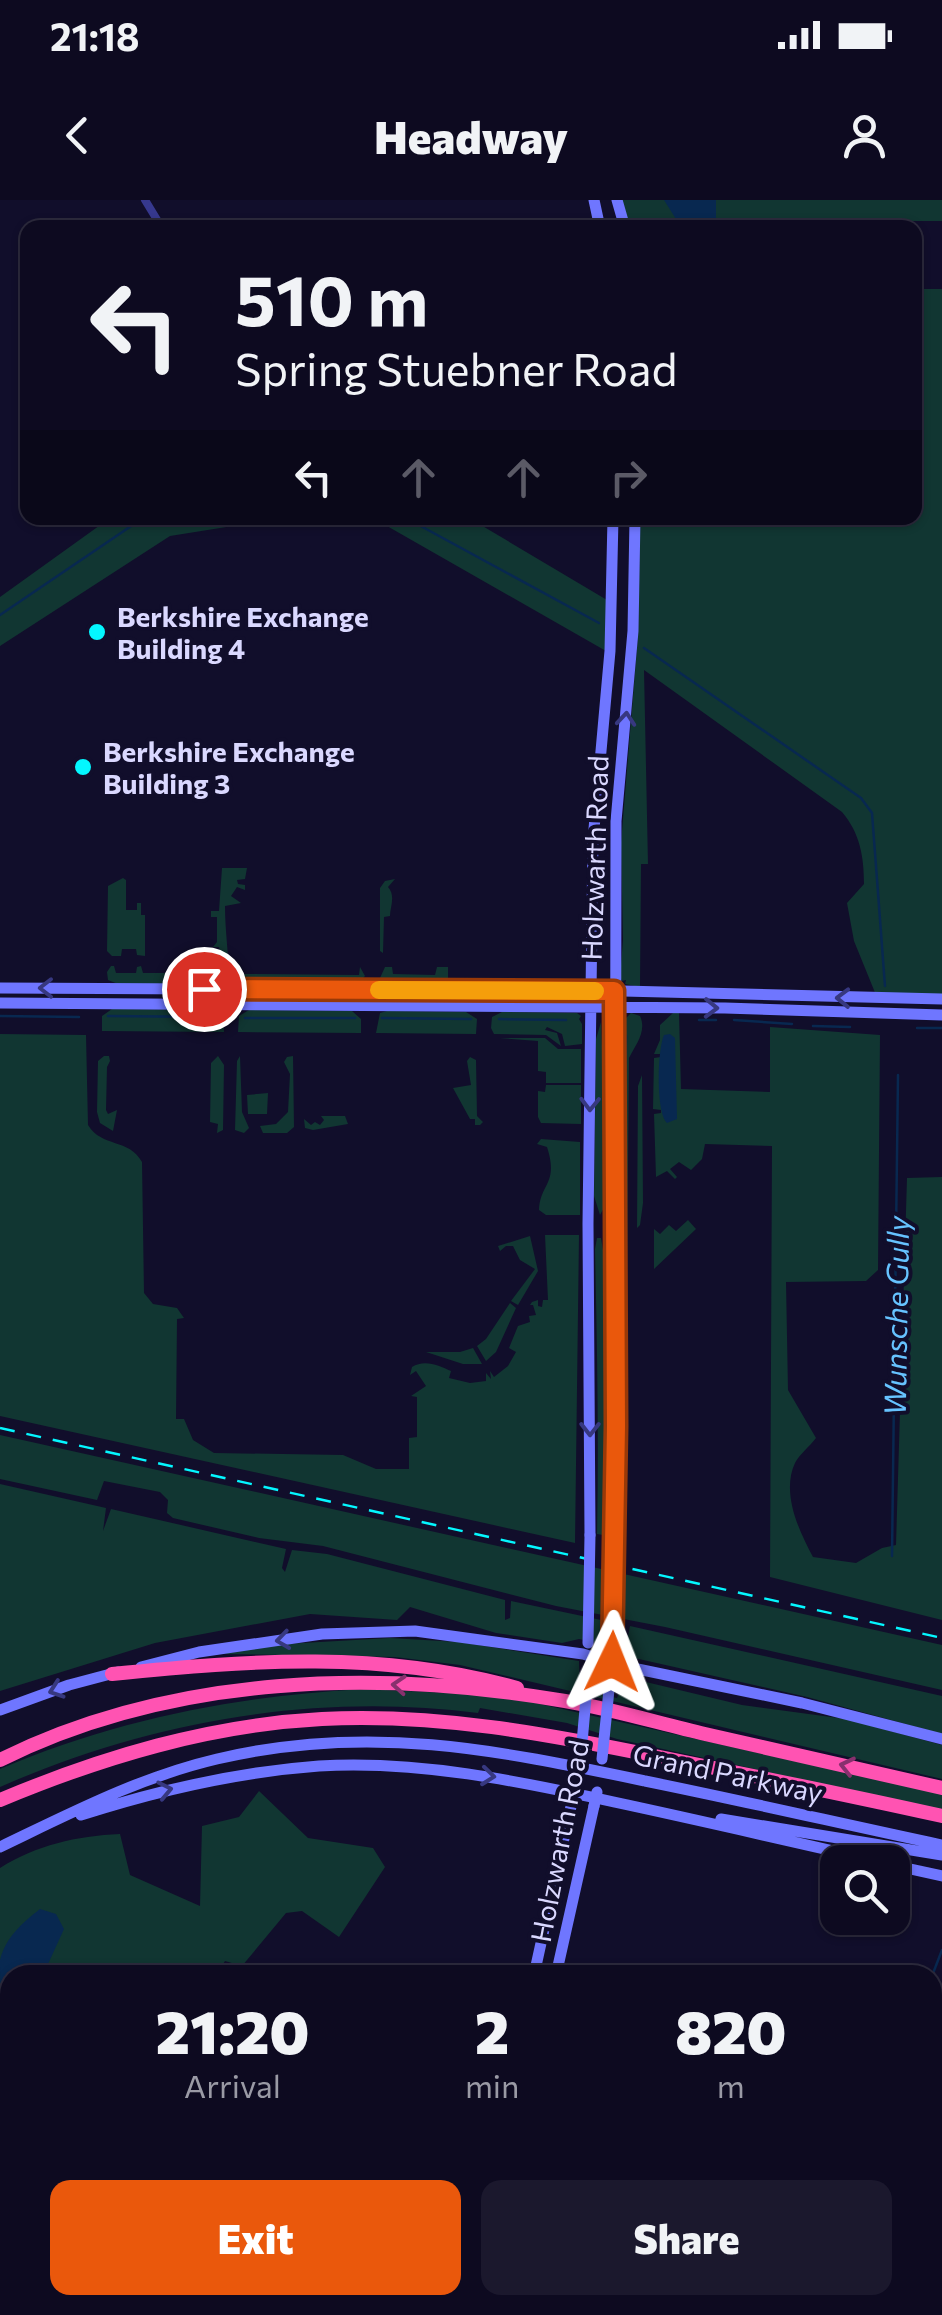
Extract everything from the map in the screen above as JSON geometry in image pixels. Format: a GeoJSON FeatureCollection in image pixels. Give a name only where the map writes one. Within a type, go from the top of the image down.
{"type":"FeatureCollection","features":[{"type":"Feature","properties":{"kind":"highway"},"geometry":{"type":"LineString","coordinates":[[112,1674],[282,1660],[386,1662],[470,1675],[942,1788]]}},
{"type":"Feature","properties":{"kind":"highway"},"geometry":{"type":"LineString","coordinates":[[0,1760],[69,1728],[200,1696],[325,1682],[485,1691],[566,1701]]}},
{"type":"Feature","properties":{"kind":"highway"},"geometry":{"type":"LineString","coordinates":[[0,1800],[70,1770],[161,1743],[272,1724],[366,1718],[518,1728],[942,1816]]}},
{"type":"Feature","properties":{"kind":"main road","name":"Holzwarth Road"},"geometry":{"type":"LineString","coordinates":[[536,1965],[576,1786],[588,1676],[593,840],[610,651],[614,525]]}},
{"type":"Feature","properties":{"kind":"main road","name":"Holzwarth Road"},"geometry":{"type":"LineString","coordinates":[[558,1965],[597,1792],[612,1662],[616,821],[634,631],[634,525]]}},
{"type":"Feature","properties":{"kind":"main road"},"geometry":{"type":"LineString","coordinates":[[600,748],[623,752]]}},
{"type":"Feature","properties":{"kind":"main road"},"geometry":{"type":"LineString","coordinates":[[0,988],[614,991],[942,999]]}},
{"type":"Feature","properties":{"kind":"main road"},"geometry":{"type":"LineString","coordinates":[[92,1004],[98,988]]}},
{"type":"Feature","properties":{"kind":"main road"},"geometry":{"type":"LineString","coordinates":[[0,1003],[614,1007],[942,1015]]}},
{"type":"Feature","properties":{"kind":"main road"},"geometry":{"type":"LineString","coordinates":[[0,1710],[68,1685],[199,1652],[322,1634],[415,1632],[588,1649],[612,1662],[802,1703],[942,1739]]}},
{"type":"Feature","properties":{"kind":"main road","name":"Grand Parkway"},"geometry":{"type":"LineString","coordinates":[[38,1828],[126,1786],[217,1759],[294,1745],[388,1740],[485,1748],[601,1765],[942,1846]]}},
{"type":"Feature","properties":{"kind":"main road"},"geometry":{"type":"LineString","coordinates":[[0,1847],[38,1828],[148,1794],[248,1773],[324,1766],[501,1777],[820,1848]]}},
{"type":"Feature","properties":{"kind":"main road"},"geometry":{"type":"LineString","coordinates":[[632,1806],[829,1834],[942,1855]]}},
{"type":"Feature","properties":{"kind":"main road"},"geometry":{"type":"LineString","coordinates":[[910,1869],[942,1876]]}},
{"type":"Feature","properties":{"kind":"green space"},"geometry":{"type":"Polygon","coordinates":[[[622,200],[942,200],[942,221],[627,220],[622,200]]]}},
{"type":"Feature","properties":{"kind":"green space"},"geometry":{"type":"Polygon","coordinates":[[[922,289],[942,289],[942,995],[876,995],[854,941],[847,903],[864,884],[863,864],[857,837],[842,812],[644,670],[648,864],[641,864],[640,987],[622,981],[621,843],[638,636],[640,525],[922,525],[922,289]]]}},
{"type":"Feature","properties":{"kind":"green space"},"geometry":{"type":"Polygon","coordinates":[[[100,525],[239,525],[170,536],[0,646],[0,597],[100,525]]]}},
{"type":"Feature","properties":{"kind":"green space"},"geometry":{"type":"Polygon","coordinates":[[[385,525],[481,525],[607,600],[606,651],[385,525]]]}},
{"type":"Feature","properties":{"kind":"green space"},"geometry":{"type":"Polygon","coordinates":[[[222,868],[247,868],[245,879],[237,880],[245,885],[245,890],[237,887],[231,896],[241,903],[225,906],[229,981],[221,985],[183,984],[181,966],[183,973],[219,973],[222,957],[219,947],[213,947],[217,942],[217,917],[211,917],[211,911],[219,911],[222,868]]]}},
{"type":"Feature","properties":{"kind":"green space"},"geometry":{"type":"Polygon","coordinates":[[[123,878],[126,910],[137,910],[137,903],[141,903],[141,915],[145,915],[145,956],[137,955],[136,949],[122,949],[121,956],[112,956],[107,951],[108,886],[123,878]]]}},
{"type":"Feature","properties":{"kind":"green space"},"geometry":{"type":"Polygon","coordinates":[[[395,879],[388,887],[392,902],[390,916],[384,917],[383,953],[380,888],[385,881],[395,879]]]}},
{"type":"Feature","properties":{"kind":"green space"},"geometry":{"type":"Polygon","coordinates":[[[111,966],[116,973],[136,973],[141,966],[143,973],[167,973],[170,966],[170,980],[165,984],[118,984],[108,980],[111,966]]]}},
{"type":"Feature","properties":{"kind":"green space"},"geometry":{"type":"Polygon","coordinates":[[[241,966],[242,974],[359,975],[360,967],[365,976],[355,986],[244,985],[238,981],[241,966]]]}},
{"type":"Feature","properties":{"kind":"green space"},"geometry":{"type":"Polygon","coordinates":[[[385,967],[392,967],[393,974],[435,975],[437,967],[448,967],[448,986],[386,985],[380,978],[385,967]]]}},
{"type":"Feature","properties":{"kind":"green space"},"geometry":{"type":"Polygon","coordinates":[[[112,1009],[215,1010],[223,1017],[224,1032],[102,1031],[102,1016],[112,1009]]]}},
{"type":"Feature","properties":{"kind":"green space"},"geometry":{"type":"Polygon","coordinates":[[[249,1010],[352,1011],[361,1019],[361,1033],[238,1032],[239,1016],[249,1010]]]}},
{"type":"Feature","properties":{"kind":"green space"},"geometry":{"type":"Polygon","coordinates":[[[466,1012],[477,1019],[476,1034],[376,1033],[380,1013],[466,1012]]]}},
{"type":"Feature","properties":{"kind":"green space"},"geometry":{"type":"Polygon","coordinates":[[[502,1012],[577,1013],[581,1016],[582,1044],[565,1046],[562,1034],[547,1027],[545,1030],[557,1033],[561,1046],[546,1035],[494,1034],[492,1017],[502,1012]]]}},
{"type":"Feature","properties":{"kind":"green space"},"geometry":{"type":"Polygon","coordinates":[[[631,1013],[640,1016],[642,1027],[629,1058],[626,1387],[622,1430],[619,1029],[625,1034],[619,1025],[631,1013]]]}},
{"type":"Feature","properties":{"kind":"green space"},"geometry":{"type":"Polygon","coordinates":[[[673,1013],[679,1013],[681,1089],[770,1092],[770,1027],[880,1035],[878,1270],[866,1281],[786,1282],[788,1390],[816,1438],[795,1463],[791,1499],[797,1524],[813,1557],[856,1563],[882,1548],[896,1545],[907,1178],[942,1177],[942,1620],[770,1577],[772,1146],[705,1144],[702,1159],[691,1170],[679,1162],[670,1169],[675,1179],[667,1171],[656,1177],[654,1114],[661,1110],[653,1109],[654,1058],[661,1054],[654,1054],[660,1040],[660,1025],[673,1013]]]}},
{"type":"Feature","properties":{"kind":"green space"},"geometry":{"type":"Polygon","coordinates":[[[601,1022],[607,1167],[606,1204],[600,1215],[594,1196],[596,1039],[601,1022]]]}},
{"type":"Feature","properties":{"kind":"green space"},"geometry":{"type":"Polygon","coordinates":[[[0,1034],[86,1035],[88,1125],[101,1137],[130,1149],[142,1162],[144,1293],[153,1304],[177,1308],[184,1318],[177,1319],[176,1419],[184,1419],[193,1440],[214,1453],[343,1455],[376,1469],[409,1469],[409,1438],[417,1437],[417,1397],[411,1396],[426,1386],[416,1371],[410,1375],[412,1367],[421,1363],[437,1365],[451,1371],[449,1378],[470,1383],[486,1381],[486,1373],[491,1379],[490,1371],[494,1377],[508,1366],[516,1352],[509,1348],[518,1326],[536,1315],[530,1305],[538,1300],[542,1307],[543,1300],[548,1300],[545,1235],[579,1235],[575,1543],[0,1416],[0,1034]]]}},
{"type":"Feature","properties":{"kind":"green space"},"geometry":{"type":"Polygon","coordinates":[[[500,1038],[545,1038],[558,1049],[581,1049],[581,1083],[546,1083],[546,1072],[538,1071],[538,1041],[500,1038]]]}},
{"type":"Feature","properties":{"kind":"green space"},"geometry":{"type":"Polygon","coordinates":[[[109,1056],[110,1061],[106,1110],[108,1114],[117,1110],[113,1131],[100,1123],[97,1112],[98,1061],[109,1056]]]}},
{"type":"Feature","properties":{"kind":"green space"},"geometry":{"type":"Polygon","coordinates":[[[218,1056],[224,1065],[223,1130],[217,1133],[218,1124],[210,1122],[211,1063],[218,1056]]]}},
{"type":"Feature","properties":{"kind":"green space"},"geometry":{"type":"Polygon","coordinates":[[[240,1056],[242,1112],[249,1128],[244,1133],[235,1130],[240,1056]]]}},
{"type":"Feature","properties":{"kind":"green space"},"geometry":{"type":"Polygon","coordinates":[[[293,1056],[294,1127],[287,1133],[263,1133],[260,1126],[276,1124],[288,1112],[290,1074],[284,1062],[293,1056]]]}},
{"type":"Feature","properties":{"kind":"green space"},"geometry":{"type":"Polygon","coordinates":[[[470,1057],[476,1060],[477,1116],[483,1122],[480,1125],[470,1119],[453,1088],[471,1085],[467,1061],[470,1057]]]}},
{"type":"Feature","properties":{"kind":"green space"},"geometry":{"type":"Polygon","coordinates":[[[642,1075],[643,1203],[637,1228],[638,1086],[642,1075]]]}},
{"type":"Feature","properties":{"kind":"green space"},"geometry":{"type":"Polygon","coordinates":[[[546,1085],[581,1085],[581,1124],[541,1123],[538,1091],[545,1092],[546,1085]]]}},
{"type":"Feature","properties":{"kind":"green space"},"geometry":{"type":"Polygon","coordinates":[[[268,1093],[267,1114],[248,1114],[247,1095],[268,1093]]]}},
{"type":"Feature","properties":{"kind":"green space"},"geometry":{"type":"Polygon","coordinates":[[[321,1116],[345,1116],[348,1124],[305,1128],[304,1119],[311,1125],[320,1125],[324,1120],[321,1116]]]}},
{"type":"Feature","properties":{"kind":"green space"},"geometry":{"type":"Polygon","coordinates":[[[541,1139],[580,1142],[580,1215],[546,1215],[539,1210],[551,1169],[547,1147],[537,1144],[541,1139]]]}},
{"type":"Feature","properties":{"kind":"green space"},"geometry":{"type":"Polygon","coordinates":[[[688,1220],[696,1229],[654,1269],[654,1229],[660,1234],[669,1225],[676,1231],[688,1220]]]}},
{"type":"Feature","properties":{"kind":"green space"},"geometry":{"type":"Polygon","coordinates":[[[530,1236],[538,1271],[518,1305],[511,1301],[535,1269],[520,1260],[513,1246],[500,1251],[498,1246],[530,1236]]]}},
{"type":"Feature","properties":{"kind":"green space"},"geometry":{"type":"Polygon","coordinates":[[[597,1238],[601,1238],[603,1250],[608,1338],[609,1536],[597,1534],[597,1238]]]}},
{"type":"Feature","properties":{"kind":"green space"},"geometry":{"type":"Polygon","coordinates":[[[510,1303],[516,1308],[496,1352],[486,1361],[477,1346],[510,1303]]]}},
{"type":"Feature","properties":{"kind":"green space"},"geometry":{"type":"Polygon","coordinates":[[[473,1348],[482,1364],[463,1364],[426,1352],[460,1352],[473,1348]]]}},
{"type":"Feature","properties":{"kind":"green space"},"geometry":{"type":"Polygon","coordinates":[[[0,1435],[942,1645],[942,1690],[556,1606],[323,1546],[259,1538],[173,1518],[167,1513],[168,1500],[160,1492],[104,1481],[97,1500],[0,1479],[0,1435]]]}},
{"type":"Feature","properties":{"kind":"green space"},"geometry":{"type":"Polygon","coordinates":[[[0,1484],[106,1508],[103,1531],[111,1509],[286,1549],[282,1568],[285,1572],[292,1550],[327,1554],[505,1600],[505,1620],[510,1618],[511,1601],[625,1625],[621,1646],[626,1647],[630,1626],[942,1696],[942,1734],[807,1697],[630,1657],[620,1648],[579,1639],[562,1643],[496,1633],[410,1607],[397,1620],[310,1614],[155,1643],[0,1691],[0,1484]]]}},
{"type":"Feature","properties":{"kind":"green space"},"geometry":{"type":"Polygon","coordinates":[[[390,1638],[459,1642],[579,1661],[580,1690],[617,1698],[625,1677],[742,1705],[846,1719],[942,1745],[942,1779],[460,1665],[395,1657],[221,1654],[285,1644],[390,1638]]]}},
{"type":"Feature","properties":{"kind":"green space"},"geometry":{"type":"Polygon","coordinates":[[[364,1689],[470,1694],[531,1702],[942,1794],[942,1810],[617,1739],[567,1723],[480,1708],[478,1713],[356,1706],[234,1717],[115,1745],[0,1787],[0,1769],[89,1736],[224,1704],[364,1689]]]}},
{"type":"Feature","properties":{"kind":"green space"},"geometry":{"type":"Polygon","coordinates":[[[259,1791],[308,1838],[373,1848],[385,1867],[339,1937],[302,1911],[286,1913],[243,1965],[225,1961],[222,1965],[0,1965],[0,1868],[57,1843],[120,1834],[130,1875],[200,1906],[202,1826],[239,1817],[259,1791]]]}},
{"type":"Feature","properties":{"kind":"water"},"geometry":{"type":"Polygon","coordinates":[[[664,200],[716,200],[716,220],[677,220],[664,200]]]}},
{"type":"Feature","properties":{"kind":"water"},"geometry":{"type":"Polygon","coordinates":[[[664,1035],[675,1038],[677,1119],[667,1123],[659,1095],[659,1067],[664,1035]]]}},
{"type":"Feature","properties":{"kind":"water"},"geometry":{"type":"Polygon","coordinates":[[[40,1909],[56,1914],[64,1929],[48,1965],[0,1965],[6,1944],[40,1909]]]}},
{"type":"Feature","properties":{"kind":"waterway","name":"Wunsche Gully"},"geometry":{"type":"LineString","coordinates":[[0,615],[133,525]]}},
{"type":"Feature","properties":{"kind":"waterway","name":"Wunsche Gully"},"geometry":{"type":"LineString","coordinates":[[419,525],[599,623]]}},
{"type":"Feature","properties":{"kind":"waterway","name":"Wunsche Gully"},"geometry":{"type":"LineString","coordinates":[[644,648],[861,798],[872,813],[885,986]]}},
{"type":"Feature","properties":{"kind":"waterway"},"geometry":{"type":"LineString","coordinates":[[0,1016],[79,1017]]}},
{"type":"Feature","properties":{"kind":"waterway"},"geometry":{"type":"LineString","coordinates":[[108,1016],[217,1017]]}},
{"type":"Feature","properties":{"kind":"waterway"},"geometry":{"type":"LineString","coordinates":[[245,1018],[355,1018]]}},
{"type":"Feature","properties":{"kind":"waterway"},"geometry":{"type":"LineString","coordinates":[[382,1018],[471,1019]]}},
{"type":"Feature","properties":{"kind":"waterway"},"geometry":{"type":"LineString","coordinates":[[499,1019],[566,1020]]}},
{"type":"Feature","properties":{"kind":"waterway"},"geometry":{"type":"LineString","coordinates":[[699,1020],[716,1020]]}},
{"type":"Feature","properties":{"kind":"waterway"},"geometry":{"type":"LineString","coordinates":[[734,1020],[792,1024]]}},
{"type":"Feature","properties":{"kind":"waterway"},"geometry":{"type":"LineString","coordinates":[[813,1026],[850,1027]]}},
{"type":"Feature","properties":{"kind":"waterway"},"geometry":{"type":"LineString","coordinates":[[917,1028],[942,1028]]}},
{"type":"Feature","properties":{"kind":"waterway"},"geometry":{"type":"LineString","coordinates":[[621,1232],[626,1036]]}},
{"type":"Feature","properties":{"kind":"waterway","name":"Wunsche Gully"},"geometry":{"type":"LineString","coordinates":[[892,1556],[898,1075]]}},
{"type":"Feature","properties":{"kind":"waterway"},"geometry":{"type":"LineString","coordinates":[[936,1965],[942,1950]]}},
{"type":"Feature","properties":{"kind":"railway"},"geometry":{"type":"LineString","coordinates":[[0,1428],[942,1638]]}},
{"type":"Feature","properties":{"kind":"slow traffic"},"geometry":{"type":"LineString","coordinates":[[379,990],[595,991]]}},
{"type":"Feature","properties":{"kind":"place","name":"Berkshire Exchange Building 4"},"geometry":{"type":"Point","coordinates":[97,632]}},
{"type":"Feature","properties":{"kind":"place","name":"Berkshire Exchange Building 3"},"geometry":{"type":"Point","coordinates":[83,767]}},
{"type":"Feature","properties":{"kind":"route"},"geometry":{"type":"LineString","coordinates":[[204,989],[614,991],[616,1426],[612,1662]]}}]}
